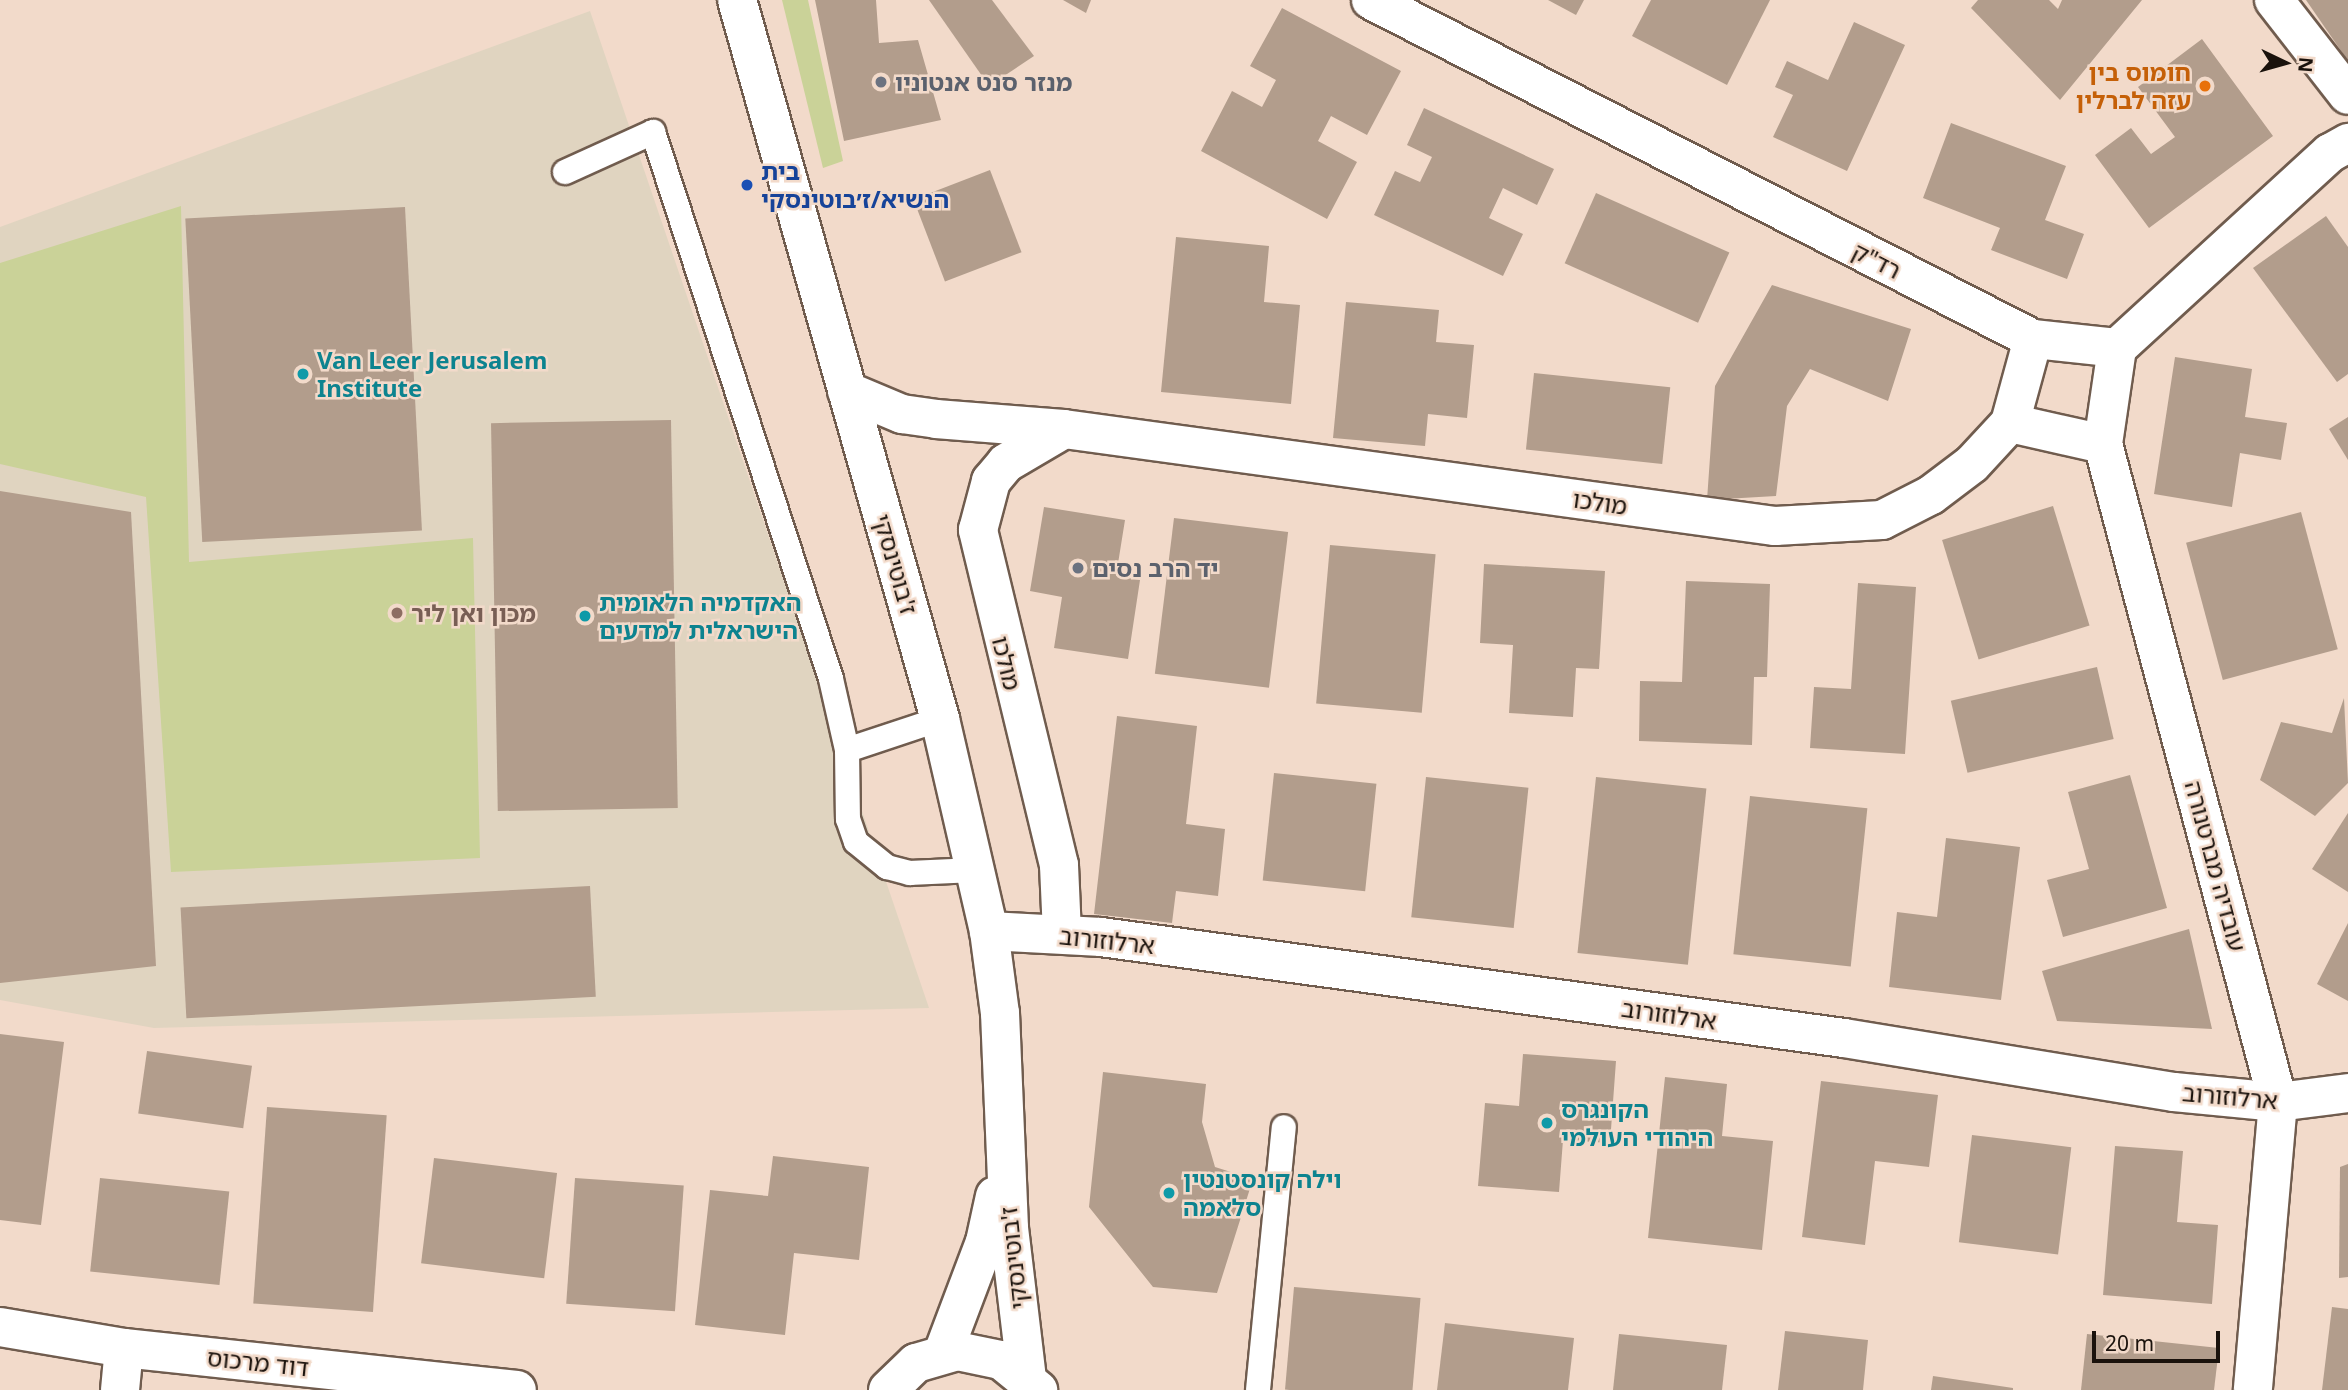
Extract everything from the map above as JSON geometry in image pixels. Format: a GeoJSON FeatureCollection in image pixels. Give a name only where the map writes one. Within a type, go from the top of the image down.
{"type":"FeatureCollection","features":[{"type":"Feature","properties":{"kind":"street","name":"ז'בוטינסקי"},"geometry":{"type":"LineString","coordinates":[[737,0],[940,719],[989,931],[1000,1013],[1004,1138],[1033,1384]]}},
{"type":"Feature","properties":{"kind":"street","name":"רד\"ק"},"geometry":{"type":"LineString","coordinates":[[1371,0],[2033,339],[2117,348]]}},
{"type":"Feature","properties":{"kind":"street"},"geometry":{"type":"LineString","coordinates":[[2274,0],[2348,95]]}},
{"type":"Feature","properties":{"kind":"street"},"geometry":{"type":"LineString","coordinates":[[2117,348],[2330,153],[2348,144]]}},
{"type":"Feature","properties":{"kind":"street"},"geometry":{"type":"LineString","coordinates":[[2033,339],[2010,423],[2103,444]]}},
{"type":"Feature","properties":{"kind":"street","name":"עובדיה מברטנורה"},"geometry":{"type":"LineString","coordinates":[[2117,348],[2103,444],[2278,1102],[2253,1390]]}},
{"type":"Feature","properties":{"kind":"street","name":"מולכו"},"geometry":{"type":"LineString","coordinates":[[846,391],[902,414],[1063,429],[1775,526],[1834,527],[1882,520],[1931,495],[1972,464],[2010,423]]}},
{"type":"Feature","properties":{"kind":"street","name":"מולכו"},"geometry":{"type":"LineString","coordinates":[[1062,934],[1059,865],[978,530],[991,481],[1006,463],[1063,429]]}},
{"type":"Feature","properties":{"kind":"street","name":"ארלוזורוב"},"geometry":{"type":"LineString","coordinates":[[989,931],[1062,934],[1816,1034],[2174,1092],[2278,1102],[2348,1093]]}},
{"type":"Feature","properties":{"kind":"street","name":"ז'בוטינסקי"},"geometry":{"type":"LineString","coordinates":[[943,1353],[985,1242],[1004,1138]]}},
{"type":"Feature","properties":{"kind":"street","name":"דוד מרכוס"},"geometry":{"type":"LineString","coordinates":[[0,1327],[124,1348],[517,1390]]}},
{"type":"Feature","properties":{"kind":"street"},"geometry":{"type":"LineString","coordinates":[[120,1390],[124,1348]]}},
{"type":"Feature","properties":{"kind":"street"},"geometry":{"type":"LineString","coordinates":[[883,1387],[916,1363],[943,1353],[987,1354],[1033,1384]]}},
{"type":"Feature","properties":{"kind":"lane"},"geometry":{"type":"LineString","coordinates":[[565,172],[653,132],[831,679],[847,750],[848,819],[856,842],[870,855],[909,873],[974,870]]}},
{"type":"Feature","properties":{"kind":"lane"},"geometry":{"type":"LineString","coordinates":[[847,750],[940,719]]}},
{"type":"Feature","properties":{"kind":"lane"},"geometry":{"type":"LineString","coordinates":[[1258,1390],[1284,1127]]}},
{"type":"Feature","properties":{"kind":"shaded area","name":"מכון ואן ליר"},"geometry":{"type":"Polygon","coordinates":[[[590,11],[929,1008],[154,1028],[0,1000],[0,227],[590,11]]]}},
{"type":"Feature","properties":{"kind":"green space"},"geometry":{"type":"Polygon","coordinates":[[[782,0],[808,0],[843,161],[823,168],[782,0]]]}},
{"type":"Feature","properties":{"kind":"green space"},"geometry":{"type":"Polygon","coordinates":[[[181,206],[189,562],[473,538],[480,858],[171,872],[146,497],[0,464],[0,263],[181,206]]]}},
{"type":"Feature","properties":{"kind":"building","name":"מנזר סנט אנטוניו"},"geometry":{"type":"Polygon","coordinates":[[[815,0],[876,0],[879,43],[918,40],[941,120],[844,141],[815,0]]]}},
{"type":"Feature","properties":{"kind":"building","name":"מנזר סנט אנטוניו"},"geometry":{"type":"Polygon","coordinates":[[[929,0],[992,0],[1034,56],[989,86],[929,0]]]}},
{"type":"Feature","properties":{"kind":"building","name":"מנזר סנט אנטוניו"},"geometry":{"type":"Polygon","coordinates":[[[1063,0],[1091,0],[1086,13],[1063,0]]]}},
{"type":"Feature","properties":{"kind":"building"},"geometry":{"type":"Polygon","coordinates":[[[1548,0],[1584,0],[1576,15],[1548,0]]]}},
{"type":"Feature","properties":{"kind":"building"},"geometry":{"type":"Polygon","coordinates":[[[1651,0],[1770,0],[1727,85],[1632,36],[1651,0]]]}},
{"type":"Feature","properties":{"kind":"building"},"geometry":{"type":"Polygon","coordinates":[[[1978,0],[2049,0],[2058,9],[2062,0],[2142,0],[2060,100],[1971,8],[1978,0]]]}},
{"type":"Feature","properties":{"kind":"building"},"geometry":{"type":"Polygon","coordinates":[[[2306,0],[2348,0],[2348,61],[2306,0]]]}},
{"type":"Feature","properties":{"kind":"building"},"geometry":{"type":"Polygon","coordinates":[[[1282,8],[1401,71],[1367,135],[1331,116],[1318,141],[1357,162],[1327,219],[1201,151],[1232,91],[1262,107],[1276,80],[1250,66],[1282,8]]]}},
{"type":"Feature","properties":{"kind":"building"},"geometry":{"type":"Polygon","coordinates":[[[1854,22],[1905,45],[1847,171],[1773,137],[1793,95],[1775,87],[1787,61],[1828,80],[1854,22]]]}},
{"type":"Feature","properties":{"kind":"building"},"geometry":{"type":"Polygon","coordinates":[[[2202,39],[2273,136],[2149,228],[2095,155],[2131,128],[2151,154],[2175,137],[2138,87],[2202,39]]]}},
{"type":"Feature","properties":{"kind":"building"},"geometry":{"type":"Polygon","coordinates":[[[1424,108],[1554,169],[1537,205],[1503,188],[1489,218],[1523,234],[1503,276],[1374,215],[1395,171],[1420,182],[1432,157],[1407,145],[1424,108]]]}},
{"type":"Feature","properties":{"kind":"building"},"geometry":{"type":"Polygon","coordinates":[[[1951,123],[2066,166],[2045,220],[2084,234],[2067,279],[1991,250],[2000,228],[1923,198],[1951,123]]]}},
{"type":"Feature","properties":{"kind":"building"},"geometry":{"type":"Polygon","coordinates":[[[990,170],[1022,252],[945,282],[913,199],[990,170]]]}},
{"type":"Feature","properties":{"kind":"building"},"geometry":{"type":"Polygon","coordinates":[[[1596,193],[1729,252],[1698,323],[1565,263],[1596,193]]]}},
{"type":"Feature","properties":{"kind":"building","name":"Van Leer Jerusalem Institute"},"geometry":{"type":"Polygon","coordinates":[[[405,207],[422,531],[202,542],[185,219],[405,207]]]}},
{"type":"Feature","properties":{"kind":"building"},"geometry":{"type":"Polygon","coordinates":[[[2326,216],[2348,247],[2348,374],[2337,382],[2253,268],[2326,216]]]}},
{"type":"Feature","properties":{"kind":"building"},"geometry":{"type":"Polygon","coordinates":[[[1176,237],[1269,246],[1264,302],[1300,305],[1291,404],[1161,392],[1176,237]]]}},
{"type":"Feature","properties":{"kind":"building"},"geometry":{"type":"Polygon","coordinates":[[[1772,285],[1911,329],[1888,401],[1810,369],[1787,406],[1776,496],[1707,500],[1715,386],[1772,285]]]}},
{"type":"Feature","properties":{"kind":"building"},"geometry":{"type":"Polygon","coordinates":[[[1346,302],[1439,310],[1436,342],[1474,345],[1467,418],[1428,414],[1425,446],[1333,438],[1346,302]]]}},
{"type":"Feature","properties":{"kind":"building"},"geometry":{"type":"Polygon","coordinates":[[[2175,357],[2252,369],[2245,417],[2287,423],[2281,460],[2240,453],[2232,507],[2154,494],[2175,357]]]}},
{"type":"Feature","properties":{"kind":"building"},"geometry":{"type":"Polygon","coordinates":[[[1534,373],[1670,387],[1662,464],[1526,450],[1534,373]]]}},
{"type":"Feature","properties":{"kind":"building"},"geometry":{"type":"Polygon","coordinates":[[[2348,417],[2348,460],[2329,429],[2348,417]]]}},
{"type":"Feature","properties":{"kind":"building","name":"האקדמיה הלאומית הישראלית למדעים"},"geometry":{"type":"Polygon","coordinates":[[[671,420],[678,808],[498,811],[491,423],[671,420]]]}},
{"type":"Feature","properties":{"kind":"building"},"geometry":{"type":"Polygon","coordinates":[[[0,491],[131,512],[156,966],[0,983],[0,491]]]}},
{"type":"Feature","properties":{"kind":"building"},"geometry":{"type":"Polygon","coordinates":[[[2053,506],[2090,626],[1979,659],[1942,540],[2053,506]]]}},
{"type":"Feature","properties":{"kind":"building"},"geometry":{"type":"Polygon","coordinates":[[[1044,507],[1125,520],[1116,576],[1140,580],[1128,659],[1054,648],[1062,597],[1030,591],[1044,507]]]}},
{"type":"Feature","properties":{"kind":"building"},"geometry":{"type":"Polygon","coordinates":[[[2301,512],[2338,649],[2223,680],[2186,543],[2301,512]]]}},
{"type":"Feature","properties":{"kind":"building"},"geometry":{"type":"Polygon","coordinates":[[[1174,518],[1288,532],[1269,688],[1155,674],[1174,518]]]}},
{"type":"Feature","properties":{"kind":"building"},"geometry":{"type":"Polygon","coordinates":[[[1330,545],[1436,554],[1422,713],[1316,703],[1330,545]]]}},
{"type":"Feature","properties":{"kind":"building"},"geometry":{"type":"Polygon","coordinates":[[[1484,564],[1605,571],[1599,669],[1576,668],[1573,717],[1509,713],[1513,645],[1480,643],[1484,564]]]}},
{"type":"Feature","properties":{"kind":"building"},"geometry":{"type":"Polygon","coordinates":[[[1686,581],[1770,584],[1767,677],[1754,677],[1752,745],[1639,741],[1640,681],[1682,682],[1686,581]]]}},
{"type":"Feature","properties":{"kind":"building"},"geometry":{"type":"Polygon","coordinates":[[[1858,583],[1916,587],[1905,754],[1810,748],[1814,687],[1851,689],[1858,583]]]}},
{"type":"Feature","properties":{"kind":"building"},"geometry":{"type":"Polygon","coordinates":[[[2097,667],[2114,739],[1967,773],[1951,701],[2097,667]]]}},
{"type":"Feature","properties":{"kind":"building"},"geometry":{"type":"Polygon","coordinates":[[[2344,698],[2348,783],[2315,816],[2260,780],[2281,722],[2332,733],[2344,698]]]}},
{"type":"Feature","properties":{"kind":"building"},"geometry":{"type":"Polygon","coordinates":[[[1117,716],[1197,726],[1186,824],[1225,829],[1218,896],[1176,891],[1172,923],[1094,914],[1117,716]]]}},
{"type":"Feature","properties":{"kind":"building"},"geometry":{"type":"Polygon","coordinates":[[[1274,773],[1376,784],[1365,891],[1263,880],[1274,773]]]}},
{"type":"Feature","properties":{"kind":"building"},"geometry":{"type":"Polygon","coordinates":[[[2130,775],[2167,908],[2063,937],[2047,880],[2089,869],[2068,792],[2130,775]]]}},
{"type":"Feature","properties":{"kind":"building"},"geometry":{"type":"Polygon","coordinates":[[[1426,777],[1528,788],[1514,928],[1411,917],[1426,777]]]}},
{"type":"Feature","properties":{"kind":"building"},"geometry":{"type":"Polygon","coordinates":[[[1596,777],[1706,789],[1688,965],[1577,953],[1596,777]]]}},
{"type":"Feature","properties":{"kind":"building"},"geometry":{"type":"Polygon","coordinates":[[[1750,796],[1867,808],[1851,966],[1733,954],[1750,796]]]}},
{"type":"Feature","properties":{"kind":"building"},"geometry":{"type":"Polygon","coordinates":[[[2348,813],[2348,892],[2312,869],[2348,813]]]}},
{"type":"Feature","properties":{"kind":"building"},"geometry":{"type":"Polygon","coordinates":[[[1946,838],[2020,847],[2001,1000],[1889,987],[1897,912],[1937,917],[1946,838]]]}},
{"type":"Feature","properties":{"kind":"building"},"geometry":{"type":"Polygon","coordinates":[[[590,886],[596,997],[186,1018],[181,907],[590,886]]]}},
{"type":"Feature","properties":{"kind":"building"},"geometry":{"type":"Polygon","coordinates":[[[2348,923],[2348,1001],[2317,984],[2348,923]]]}},
{"type":"Feature","properties":{"kind":"building"},"geometry":{"type":"Polygon","coordinates":[[[2189,929],[2212,1029],[2057,1021],[2042,971],[2189,929]]]}},
{"type":"Feature","properties":{"kind":"building"},"geometry":{"type":"Polygon","coordinates":[[[0,1034],[64,1042],[41,1225],[0,1220],[0,1034]]]}},
{"type":"Feature","properties":{"kind":"building"},"geometry":{"type":"Polygon","coordinates":[[[147,1051],[252,1066],[243,1128],[138,1113],[147,1051]]]}},
{"type":"Feature","properties":{"kind":"building","name":"הקונגרס היהודי העולמי"},"geometry":{"type":"Polygon","coordinates":[[[1523,1054],[1616,1061],[1610,1143],[1563,1140],[1559,1192],[1478,1186],[1485,1103],[1519,1106],[1523,1054]]]}},
{"type":"Feature","properties":{"kind":"building","name":"וילה קונסטנטין סלאמה"},"geometry":{"type":"Polygon","coordinates":[[[1103,1072],[1206,1084],[1202,1122],[1215,1167],[1253,1179],[1217,1293],[1153,1287],[1089,1207],[1103,1072]]]}},
{"type":"Feature","properties":{"kind":"building"},"geometry":{"type":"Polygon","coordinates":[[[1665,1077],[1727,1084],[1722,1136],[1773,1141],[1762,1250],[1648,1238],[1665,1077]]]}},
{"type":"Feature","properties":{"kind":"building"},"geometry":{"type":"Polygon","coordinates":[[[1821,1081],[1938,1095],[1929,1167],[1875,1161],[1865,1245],[1802,1237],[1821,1081]]]}},
{"type":"Feature","properties":{"kind":"building"},"geometry":{"type":"Polygon","coordinates":[[[267,1107],[387,1115],[373,1312],[253,1304],[267,1107]]]}},
{"type":"Feature","properties":{"kind":"building"},"geometry":{"type":"Polygon","coordinates":[[[1972,1135],[2071,1147],[2058,1254],[1959,1242],[1972,1135]]]}},
{"type":"Feature","properties":{"kind":"building"},"geometry":{"type":"Polygon","coordinates":[[[2115,1146],[2183,1151],[2177,1222],[2218,1225],[2212,1304],[2103,1295],[2115,1146]]]}},
{"type":"Feature","properties":{"kind":"building"},"geometry":{"type":"Polygon","coordinates":[[[773,1156],[869,1167],[859,1260],[794,1253],[785,1335],[695,1325],[710,1190],[768,1196],[773,1156]]]}},
{"type":"Feature","properties":{"kind":"building"},"geometry":{"type":"Polygon","coordinates":[[[434,1158],[557,1173],[544,1278],[421,1263],[434,1158]]]}},
{"type":"Feature","properties":{"kind":"building"},"geometry":{"type":"Polygon","coordinates":[[[2348,1164],[2348,1277],[2339,1278],[2340,1167],[2348,1164]]]}},
{"type":"Feature","properties":{"kind":"building"},"geometry":{"type":"Polygon","coordinates":[[[100,1178],[229,1192],[219,1285],[90,1271],[100,1178]]]}},
{"type":"Feature","properties":{"kind":"building"},"geometry":{"type":"Polygon","coordinates":[[[575,1178],[684,1186],[675,1311],[566,1304],[575,1178]]]}},
{"type":"Feature","properties":{"kind":"building"},"geometry":{"type":"Polygon","coordinates":[[[1294,1287],[1421,1298],[1412,1390],[1285,1390],[1294,1287]]]}},
{"type":"Feature","properties":{"kind":"building"},"geometry":{"type":"Polygon","coordinates":[[[2332,1307],[2348,1309],[2348,1390],[2322,1390],[2332,1307]]]}},
{"type":"Feature","properties":{"kind":"building"},"geometry":{"type":"Polygon","coordinates":[[[1445,1323],[1574,1338],[1568,1390],[1437,1390],[1445,1323]]]}},
{"type":"Feature","properties":{"kind":"building"},"geometry":{"type":"Polygon","coordinates":[[[1785,1331],[1868,1340],[1863,1390],[1778,1390],[1785,1331]]]}},
{"type":"Feature","properties":{"kind":"building"},"geometry":{"type":"Polygon","coordinates":[[[1619,1334],[1727,1345],[1722,1390],[1613,1390],[1619,1334]]]}},
{"type":"Feature","properties":{"kind":"building"},"geometry":{"type":"Polygon","coordinates":[[[2087,1334],[2219,1348],[2214,1390],[2081,1390],[2087,1334]]]}},
{"type":"Feature","properties":{"kind":"building"},"geometry":{"type":"Polygon","coordinates":[[[1933,1376],[2013,1388],[2013,1390],[1931,1390],[1933,1376]]]}},
{"type":"Feature","properties":{"kind":"place","name":"מנזר סנט אנטוניו"},"geometry":{"type":"Point","coordinates":[881,82]}},
{"type":"Feature","properties":{"kind":"place","name":"חומוס בין עזה לברלין"},"geometry":{"type":"Point","coordinates":[2205,86]}},
{"type":"Feature","properties":{"kind":"place","name":"בית הנשיא/ז׳בוטינסקי"},"geometry":{"type":"Point","coordinates":[747,185]}},
{"type":"Feature","properties":{"kind":"place","name":"Van Leer Jerusalem Institute"},"geometry":{"type":"Point","coordinates":[303,374]}},
{"type":"Feature","properties":{"kind":"place","name":"יד הרב נסים"},"geometry":{"type":"Point","coordinates":[1078,568]}},
{"type":"Feature","properties":{"kind":"place","name":"מכון ואן ליר"},"geometry":{"type":"Point","coordinates":[397,613]}},
{"type":"Feature","properties":{"kind":"place","name":"האקדמיה הלאומית הישראלית למדעים"},"geometry":{"type":"Point","coordinates":[585,616]}},
{"type":"Feature","properties":{"kind":"place","name":"הקונגרס היהודי העולמי"},"geometry":{"type":"Point","coordinates":[1547,1123]}},
{"type":"Feature","properties":{"kind":"place","name":"וילה קונסטנטין סלאמה"},"geometry":{"type":"Point","coordinates":[1169,1193]}}]}
